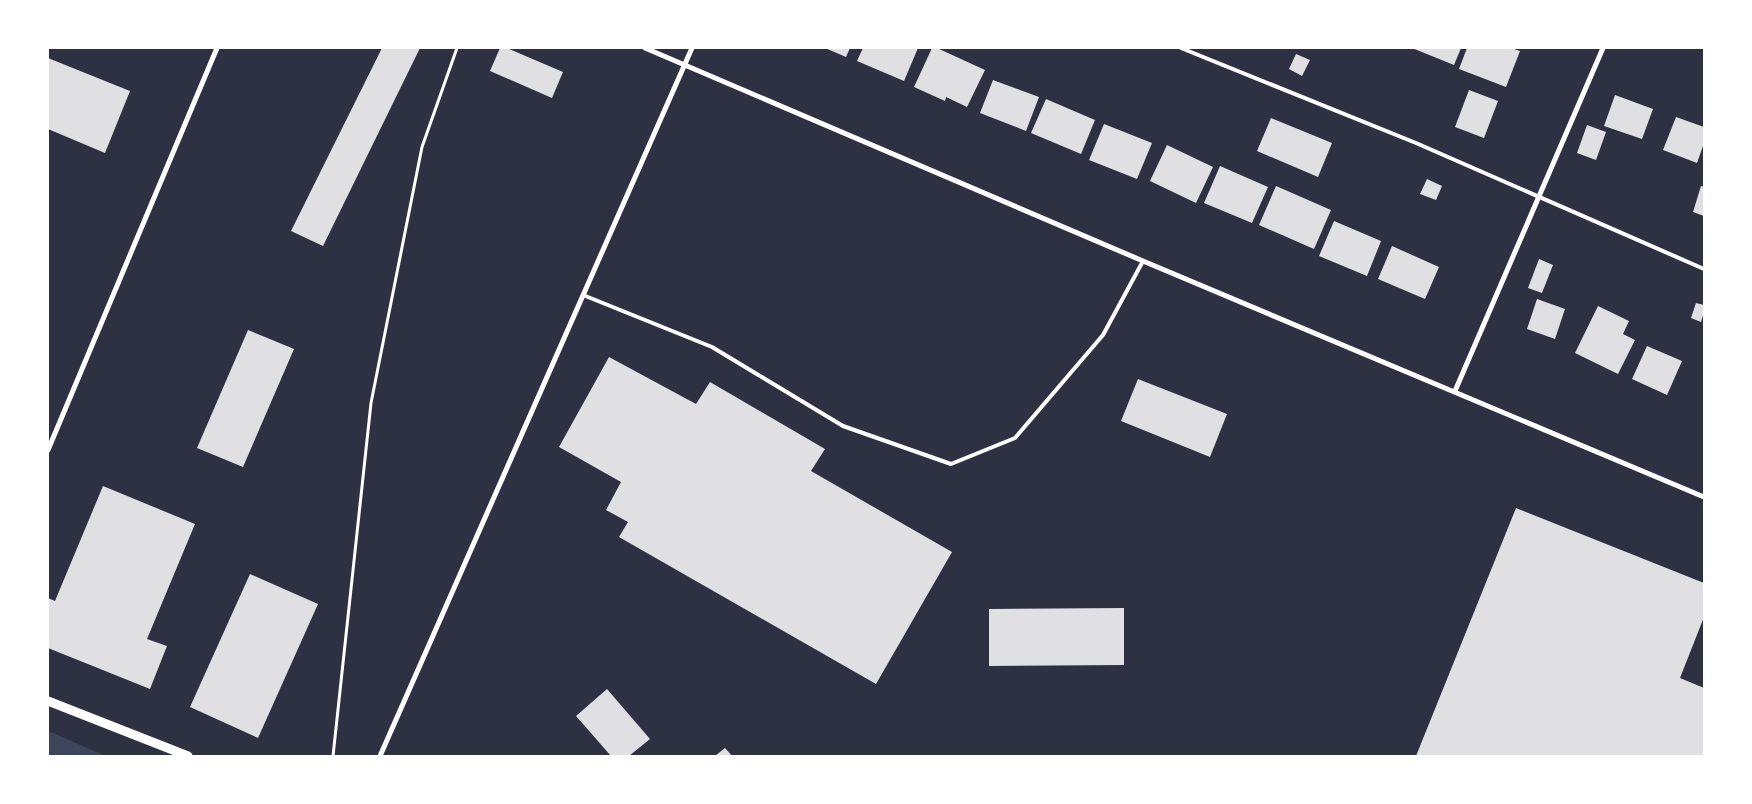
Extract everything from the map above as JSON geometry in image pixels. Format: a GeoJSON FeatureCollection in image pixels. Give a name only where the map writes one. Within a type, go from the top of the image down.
{"type":"FeatureCollection","features":[{"type":"Feature","properties":{"kind":"street"},"geometry":{"type":"LineString","coordinates":[[48,450],[217,48]]}},
{"type":"Feature","properties":{"kind":"street"},"geometry":{"type":"LineString","coordinates":[[645,48],[1143,262],[1455,391],[1704,497]]}},
{"type":"Feature","properties":{"kind":"street"},"geometry":{"type":"LineString","coordinates":[[380,756],[692,48]]}},
{"type":"Feature","properties":{"kind":"street"},"geometry":{"type":"LineString","coordinates":[[1455,391],[1603,48]]}},
{"type":"Feature","properties":{"kind":"street"},"geometry":{"type":"LineString","coordinates":[[48,701],[188,756]]}},
{"type":"Feature","properties":{"kind":"lane"},"geometry":{"type":"LineString","coordinates":[[1182,48],[1416,142],[1704,269]]}},
{"type":"Feature","properties":{"kind":"lane"},"geometry":{"type":"LineString","coordinates":[[584,295],[712,347],[843,426],[951,464],[1015,438],[1103,336],[1143,262]]}},
{"type":"Feature","properties":{"kind":"path"},"geometry":{"type":"LineString","coordinates":[[333,756],[371,403],[422,147],[457,48]]}},
{"type":"Feature","properties":{"kind":"shaded area"},"geometry":{"type":"Polygon","coordinates":[[[48,731],[106,756],[48,756],[48,731]]]}},
{"type":"Feature","properties":{"kind":"building"},"geometry":{"type":"Polygon","coordinates":[[[382,48],[420,48],[323,246],[291,231],[382,48]]]}},
{"type":"Feature","properties":{"kind":"building"},"geometry":{"type":"Polygon","coordinates":[[[500,48],[507,48],[563,72],[552,98],[490,71],[500,48]]]}},
{"type":"Feature","properties":{"kind":"building"},"geometry":{"type":"Polygon","coordinates":[[[825,48],[850,48],[846,57],[825,48]]]}},
{"type":"Feature","properties":{"kind":"building"},"geometry":{"type":"Polygon","coordinates":[[[863,48],[918,48],[904,81],[857,61],[863,48]]]}},
{"type":"Feature","properties":{"kind":"building"},"geometry":{"type":"Polygon","coordinates":[[[932,48],[937,48],[985,70],[967,107],[946,97],[945,101],[914,87],[932,48]]]}},
{"type":"Feature","properties":{"kind":"building"},"geometry":{"type":"Polygon","coordinates":[[[1412,48],[1461,48],[1454,65],[1412,48]]]}},
{"type":"Feature","properties":{"kind":"building"},"geometry":{"type":"Polygon","coordinates":[[[1467,48],[1511,48],[1520,51],[1506,87],[1459,69],[1467,48]]]}},
{"type":"Feature","properties":{"kind":"building"},"geometry":{"type":"Polygon","coordinates":[[[1296,54],[1310,60],[1302,76],[1289,69],[1296,54]]]}},
{"type":"Feature","properties":{"kind":"building"},"geometry":{"type":"Polygon","coordinates":[[[48,58],[130,91],[105,153],[48,129],[48,58]]]}},
{"type":"Feature","properties":{"kind":"building"},"geometry":{"type":"Polygon","coordinates":[[[993,80],[1039,97],[1026,131],[980,113],[993,80]]]}},
{"type":"Feature","properties":{"kind":"building"},"geometry":{"type":"Polygon","coordinates":[[[1469,90],[1498,101],[1484,138],[1455,127],[1469,90]]]}},
{"type":"Feature","properties":{"kind":"building"},"geometry":{"type":"Polygon","coordinates":[[[1615,95],[1653,109],[1642,139],[1604,126],[1615,95]]]}},
{"type":"Feature","properties":{"kind":"building"},"geometry":{"type":"Polygon","coordinates":[[[1046,99],[1095,120],[1081,154],[1031,133],[1046,99]]]}},
{"type":"Feature","properties":{"kind":"building"},"geometry":{"type":"Polygon","coordinates":[[[1676,117],[1704,127],[1704,143],[1697,163],[1663,150],[1676,117]]]}},
{"type":"Feature","properties":{"kind":"building"},"geometry":{"type":"Polygon","coordinates":[[[1271,118],[1332,143],[1318,177],[1257,151],[1271,118]]]}},
{"type":"Feature","properties":{"kind":"building"},"geometry":{"type":"Polygon","coordinates":[[[1104,124],[1152,143],[1137,179],[1089,160],[1104,124]]]}},
{"type":"Feature","properties":{"kind":"building"},"geometry":{"type":"Polygon","coordinates":[[[1587,125],[1606,132],[1596,160],[1577,153],[1587,125]]]}},
{"type":"Feature","properties":{"kind":"building"},"geometry":{"type":"Polygon","coordinates":[[[1167,145],[1213,167],[1196,203],[1150,181],[1167,145]]]}},
{"type":"Feature","properties":{"kind":"building"},"geometry":{"type":"Polygon","coordinates":[[[1220,166],[1268,187],[1252,223],[1204,203],[1220,166]]]}},
{"type":"Feature","properties":{"kind":"building"},"geometry":{"type":"Polygon","coordinates":[[[1427,179],[1442,186],[1436,200],[1420,194],[1427,179]]]}},
{"type":"Feature","properties":{"kind":"building"},"geometry":{"type":"Polygon","coordinates":[[[1276,186],[1331,210],[1314,249],[1259,225],[1276,186]]]}},
{"type":"Feature","properties":{"kind":"building"},"geometry":{"type":"Polygon","coordinates":[[[1701,186],[1704,187],[1704,216],[1693,212],[1701,186]]]}},
{"type":"Feature","properties":{"kind":"building"},"geometry":{"type":"Polygon","coordinates":[[[1334,221],[1381,241],[1367,276],[1319,256],[1334,221]]]}},
{"type":"Feature","properties":{"kind":"building"},"geometry":{"type":"Polygon","coordinates":[[[1392,246],[1439,267],[1425,299],[1378,279],[1392,246]]]}},
{"type":"Feature","properties":{"kind":"building"},"geometry":{"type":"Polygon","coordinates":[[[1539,259],[1553,265],[1542,293],[1528,288],[1539,259]]]}},
{"type":"Feature","properties":{"kind":"building"},"geometry":{"type":"Polygon","coordinates":[[[1537,299],[1565,309],[1555,339],[1527,329],[1537,299]]]}},
{"type":"Feature","properties":{"kind":"building"},"geometry":{"type":"Polygon","coordinates":[[[1696,303],[1704,305],[1701,322],[1691,318],[1696,303]]]}},
{"type":"Feature","properties":{"kind":"building"},"geometry":{"type":"Polygon","coordinates":[[[1598,306],[1629,321],[1623,334],[1635,340],[1618,374],[1575,353],[1598,306]]]}},
{"type":"Feature","properties":{"kind":"building"},"geometry":{"type":"Polygon","coordinates":[[[248,330],[294,349],[243,467],[197,448],[248,330]]]}},
{"type":"Feature","properties":{"kind":"building"},"geometry":{"type":"Polygon","coordinates":[[[1647,346],[1682,361],[1667,395],[1632,379],[1647,346]]]}},
{"type":"Feature","properties":{"kind":"building"},"geometry":{"type":"Polygon","coordinates":[[[609,357],[696,404],[710,382],[825,449],[811,471],[952,552],[876,684],[619,537],[628,522],[606,510],[621,482],[559,447],[609,357]]]}},
{"type":"Feature","properties":{"kind":"building"},"geometry":{"type":"Polygon","coordinates":[[[1138,379],[1227,414],[1210,457],[1121,421],[1138,379]]]}},
{"type":"Feature","properties":{"kind":"building"},"geometry":{"type":"Polygon","coordinates":[[[103,486],[195,524],[147,639],[167,646],[150,689],[48,648],[48,598],[55,601],[103,486]]]}},
{"type":"Feature","properties":{"kind":"building"},"geometry":{"type":"Polygon","coordinates":[[[1516,508],[1704,583],[1704,617],[1680,678],[1704,688],[1704,756],[1416,756],[1516,508]]]}},
{"type":"Feature","properties":{"kind":"building"},"geometry":{"type":"Polygon","coordinates":[[[250,574],[318,604],[258,738],[190,707],[250,574]]]}},
{"type":"Feature","properties":{"kind":"building"},"geometry":{"type":"Polygon","coordinates":[[[1124,608],[1124,665],[989,666],[989,609],[1124,608]]]}},
{"type":"Feature","properties":{"kind":"building"},"geometry":{"type":"Polygon","coordinates":[[[607,689],[650,739],[629,756],[611,756],[576,716],[607,689]]]}},
{"type":"Feature","properties":{"kind":"building"},"geometry":{"type":"Polygon","coordinates":[[[725,748],[732,756],[715,756],[725,748]]]}}]}
